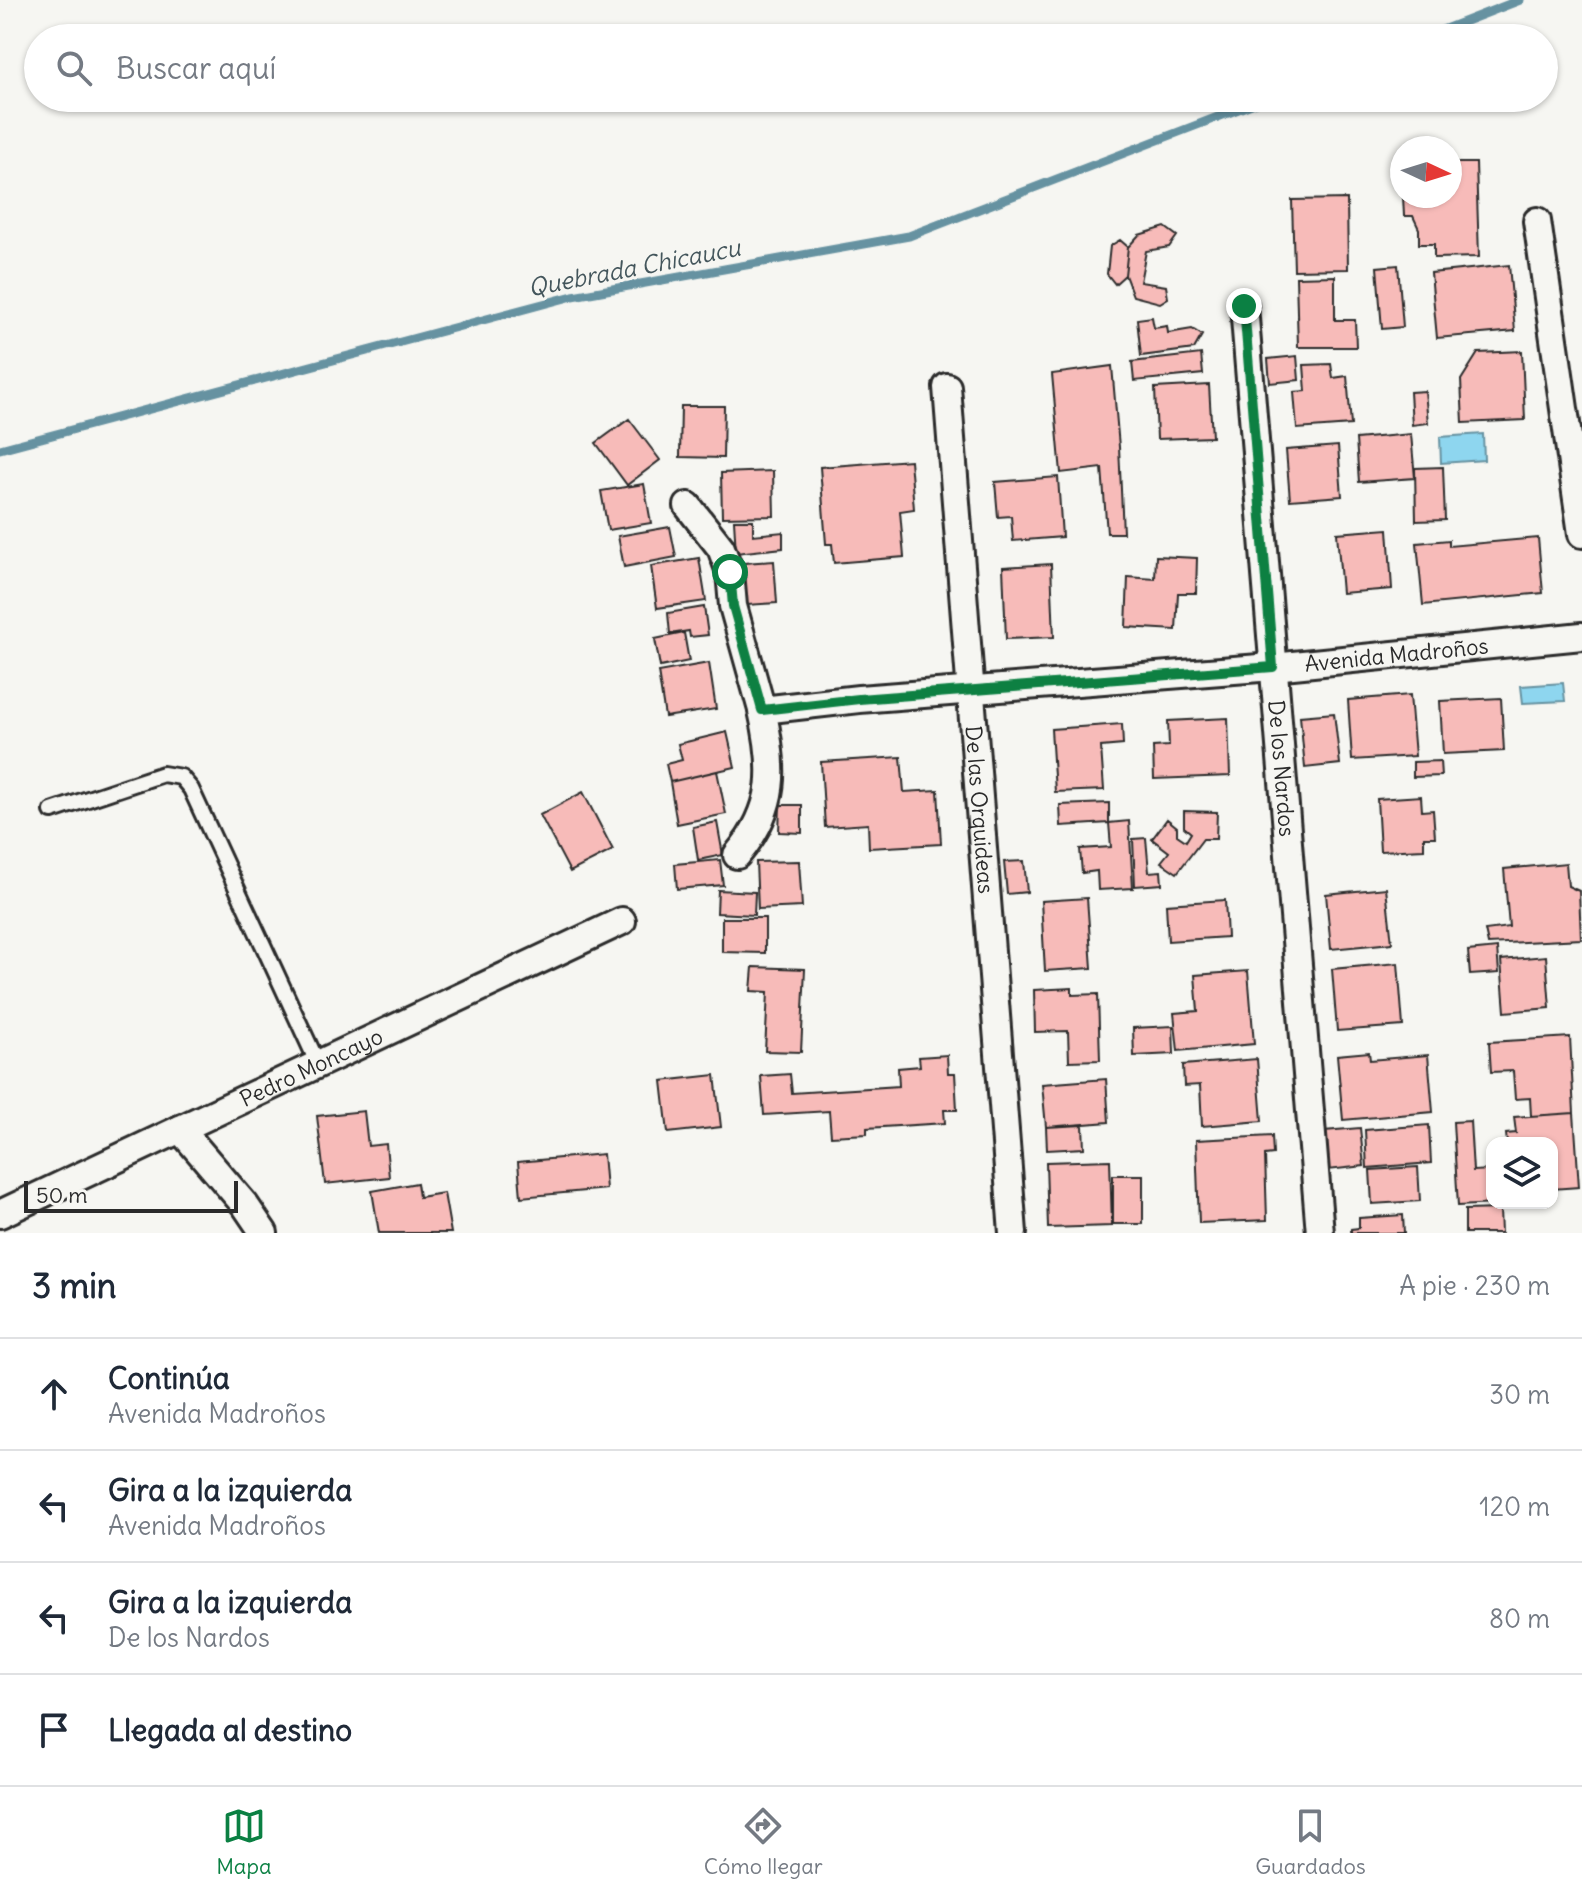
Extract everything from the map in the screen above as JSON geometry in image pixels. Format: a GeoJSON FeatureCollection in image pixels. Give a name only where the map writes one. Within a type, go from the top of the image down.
{"type":"FeatureCollection","features":[{"type":"Feature","properties":{"kind":"street"},"geometry":{"type":"LineString","coordinates":[[1537,221],[1582,534]]}},
{"type":"Feature","properties":{"kind":"street","name":"De los Nardos"},"geometry":{"type":"LineString","coordinates":[[1244,306],[1320,1233]]}},
{"type":"Feature","properties":{"kind":"street","name":"De las Orquideas"},"geometry":{"type":"LineString","coordinates":[[947,387],[1013,1233]]}},
{"type":"Feature","properties":{"kind":"street"},"geometry":{"type":"LineString","coordinates":[[688,506],[721,548],[730,572],[733,606],[772,751],[768,802],[754,836],[737,855]]}},
{"type":"Feature","properties":{"kind":"street","name":"Avenida Madroños"},"geometry":{"type":"LineString","coordinates":[[762,710],[859,699],[1273,667],[1582,636]]}},
{"type":"Feature","properties":{"kind":"street","name":"Pedro Moncayo"},"geometry":{"type":"LineString","coordinates":[[0,1214],[622,921]]}},
{"type":"Feature","properties":{"kind":"street"},"geometry":{"type":"LineString","coordinates":[[180,1129],[245,1205],[264,1233]]}},
{"type":"Feature","properties":{"kind":"lane"},"geometry":{"type":"LineString","coordinates":[[52,811],[163,774],[181,777],[191,789],[318,1064]]}},
{"type":"Feature","properties":{"kind":"water"},"geometry":{"type":"Polygon","coordinates":[[[1483,434],[1484,460],[1441,463],[1440,437],[1483,434]]]}},
{"type":"Feature","properties":{"kind":"water"},"geometry":{"type":"Polygon","coordinates":[[[1563,683],[1565,701],[1523,703],[1521,686],[1563,683]]]}},
{"type":"Feature","properties":{"kind":"building"},"geometry":{"type":"Polygon","coordinates":[[[1462,163],[1476,163],[1479,257],[1434,258],[1434,244],[1419,244],[1419,229],[1413,216],[1404,216],[1404,208],[1462,208],[1462,163]]]}},
{"type":"Feature","properties":{"kind":"building"},"geometry":{"type":"Polygon","coordinates":[[[1347,199],[1348,269],[1294,270],[1292,200],[1347,199]]]}},
{"type":"Feature","properties":{"kind":"building"},"geometry":{"type":"Polygon","coordinates":[[[1165,227],[1177,236],[1169,247],[1146,251],[1140,282],[1166,286],[1168,298],[1160,303],[1133,296],[1125,275],[1128,247],[1139,235],[1165,227]]]}},
{"type":"Feature","properties":{"kind":"building"},"geometry":{"type":"Polygon","coordinates":[[[1120,240],[1128,247],[1125,275],[1115,284],[1107,274],[1110,246],[1120,240]]]}},
{"type":"Feature","properties":{"kind":"building"},"geometry":{"type":"Polygon","coordinates":[[[1398,265],[1403,327],[1382,329],[1377,267],[1398,265]]]}},
{"type":"Feature","properties":{"kind":"building"},"geometry":{"type":"Polygon","coordinates":[[[1509,265],[1515,331],[1437,338],[1431,273],[1509,265]]]}},
{"type":"Feature","properties":{"kind":"building"},"geometry":{"type":"Polygon","coordinates":[[[1335,276],[1335,320],[1355,320],[1356,347],[1298,347],[1296,277],[1335,276]]]}},
{"type":"Feature","properties":{"kind":"building"},"geometry":{"type":"Polygon","coordinates":[[[1152,317],[1154,328],[1167,326],[1168,333],[1192,329],[1202,335],[1194,349],[1141,356],[1137,319],[1152,317]]]}},
{"type":"Feature","properties":{"kind":"building"},"geometry":{"type":"Polygon","coordinates":[[[1522,351],[1525,420],[1463,423],[1461,380],[1478,353],[1522,351]]]}},
{"type":"Feature","properties":{"kind":"building"},"geometry":{"type":"Polygon","coordinates":[[[1201,354],[1203,374],[1134,381],[1132,362],[1201,354]]]}},
{"type":"Feature","properties":{"kind":"building"},"geometry":{"type":"Polygon","coordinates":[[[1297,356],[1299,380],[1270,383],[1268,359],[1297,356]]]}},
{"type":"Feature","properties":{"kind":"building"},"geometry":{"type":"Polygon","coordinates":[[[1331,364],[1333,378],[1347,376],[1351,425],[1297,429],[1294,392],[1306,391],[1304,365],[1331,364]]]}},
{"type":"Feature","properties":{"kind":"building"},"geometry":{"type":"Polygon","coordinates":[[[1112,366],[1123,533],[1107,533],[1102,468],[1061,473],[1052,374],[1112,366]]]}},
{"type":"Feature","properties":{"kind":"building"},"geometry":{"type":"Polygon","coordinates":[[[1209,385],[1212,437],[1157,439],[1155,388],[1209,385]]]}},
{"type":"Feature","properties":{"kind":"building"},"geometry":{"type":"Polygon","coordinates":[[[1425,391],[1428,423],[1412,425],[1410,392],[1425,391]]]}},
{"type":"Feature","properties":{"kind":"building"},"geometry":{"type":"Polygon","coordinates":[[[681,406],[724,406],[723,458],[680,457],[681,406]]]}},
{"type":"Feature","properties":{"kind":"building"},"geometry":{"type":"Polygon","coordinates":[[[629,419],[660,460],[627,485],[596,443],[629,419]]]}},
{"type":"Feature","properties":{"kind":"building"},"geometry":{"type":"Polygon","coordinates":[[[1411,434],[1415,478],[1359,482],[1356,439],[1411,434]]]}},
{"type":"Feature","properties":{"kind":"building"},"geometry":{"type":"Polygon","coordinates":[[[1338,446],[1342,496],[1290,500],[1286,450],[1338,446]]]}},
{"type":"Feature","properties":{"kind":"building"},"geometry":{"type":"Polygon","coordinates":[[[910,460],[914,509],[900,511],[904,557],[834,563],[832,544],[826,544],[820,467],[910,460]]]}},
{"type":"Feature","properties":{"kind":"building"},"geometry":{"type":"Polygon","coordinates":[[[1443,467],[1445,520],[1416,521],[1415,468],[1443,467]]]}},
{"type":"Feature","properties":{"kind":"building"},"geometry":{"type":"Polygon","coordinates":[[[773,471],[774,516],[722,517],[721,473],[773,471]]]}},
{"type":"Feature","properties":{"kind":"building"},"geometry":{"type":"Polygon","coordinates":[[[1058,477],[1062,537],[1013,541],[1011,516],[998,517],[995,482],[1058,477]]]}},
{"type":"Feature","properties":{"kind":"building"},"geometry":{"type":"Polygon","coordinates":[[[644,484],[651,523],[608,530],[601,491],[644,484]]]}},
{"type":"Feature","properties":{"kind":"building"},"geometry":{"type":"Polygon","coordinates":[[[734,520],[753,520],[753,535],[783,532],[783,548],[736,553],[734,520]]]}},
{"type":"Feature","properties":{"kind":"building"},"geometry":{"type":"Polygon","coordinates":[[[670,527],[676,557],[624,567],[618,536],[670,527]]]}},
{"type":"Feature","properties":{"kind":"building"},"geometry":{"type":"Polygon","coordinates":[[[1388,529],[1392,589],[1342,593],[1337,533],[1388,529]]]}},
{"type":"Feature","properties":{"kind":"building"},"geometry":{"type":"Polygon","coordinates":[[[1538,538],[1543,593],[1423,605],[1417,543],[1449,540],[1449,546],[1538,538]]]}},
{"type":"Feature","properties":{"kind":"building"},"geometry":{"type":"Polygon","coordinates":[[[1156,556],[1197,558],[1196,593],[1178,593],[1176,630],[1126,627],[1128,577],[1155,579],[1156,556]]]}},
{"type":"Feature","properties":{"kind":"building"},"geometry":{"type":"Polygon","coordinates":[[[699,558],[706,601],[657,608],[651,566],[699,558]]]}},
{"type":"Feature","properties":{"kind":"building"},"geometry":{"type":"Polygon","coordinates":[[[774,561],[777,603],[747,605],[744,563],[774,561]]]}},
{"type":"Feature","properties":{"kind":"building"},"geometry":{"type":"Polygon","coordinates":[[[1051,564],[1054,637],[1006,639],[1003,567],[1051,564]]]}},
{"type":"Feature","properties":{"kind":"building"},"geometry":{"type":"Polygon","coordinates":[[[704,607],[708,635],[690,637],[689,631],[670,634],[668,613],[704,607]]]}},
{"type":"Feature","properties":{"kind":"building"},"geometry":{"type":"Polygon","coordinates":[[[684,633],[689,661],[660,667],[655,639],[684,633]]]}},
{"type":"Feature","properties":{"kind":"building"},"geometry":{"type":"Polygon","coordinates":[[[709,663],[716,709],[665,717],[658,672],[709,663]]]}},
{"type":"Feature","properties":{"kind":"building"},"geometry":{"type":"Polygon","coordinates":[[[1410,695],[1415,756],[1352,760],[1348,700],[1410,695]]]}},
{"type":"Feature","properties":{"kind":"building"},"geometry":{"type":"Polygon","coordinates":[[[1501,698],[1504,751],[1443,754],[1440,701],[1501,698]]]}},
{"type":"Feature","properties":{"kind":"building"},"geometry":{"type":"Polygon","coordinates":[[[1334,713],[1340,764],[1305,768],[1300,716],[1334,713]]]}},
{"type":"Feature","properties":{"kind":"building"},"geometry":{"type":"Polygon","coordinates":[[[1228,718],[1230,776],[1154,779],[1153,747],[1169,746],[1168,721],[1228,718]]]}},
{"type":"Feature","properties":{"kind":"building"},"geometry":{"type":"Polygon","coordinates":[[[1122,724],[1123,745],[1101,747],[1104,790],[1055,792],[1051,729],[1122,724]]]}},
{"type":"Feature","properties":{"kind":"building"},"geometry":{"type":"Polygon","coordinates":[[[727,732],[735,767],[670,782],[666,764],[682,760],[678,744],[727,732]]]}},
{"type":"Feature","properties":{"kind":"building"},"geometry":{"type":"Polygon","coordinates":[[[901,757],[904,792],[938,790],[941,844],[869,848],[868,824],[825,827],[821,762],[901,757]]]}},
{"type":"Feature","properties":{"kind":"building"},"geometry":{"type":"Polygon","coordinates":[[[1440,761],[1441,776],[1413,777],[1413,762],[1440,761]]]}},
{"type":"Feature","properties":{"kind":"building"},"geometry":{"type":"Polygon","coordinates":[[[717,771],[726,814],[677,824],[670,782],[717,771]]]}},
{"type":"Feature","properties":{"kind":"building"},"geometry":{"type":"Polygon","coordinates":[[[583,792],[613,850],[570,872],[540,815],[583,792]]]}},
{"type":"Feature","properties":{"kind":"building"},"geometry":{"type":"Polygon","coordinates":[[[1421,796],[1422,811],[1433,810],[1435,837],[1424,837],[1424,849],[1380,851],[1377,799],[1421,796]]]}},
{"type":"Feature","properties":{"kind":"building"},"geometry":{"type":"Polygon","coordinates":[[[1109,803],[1109,823],[1061,826],[1060,805],[1109,803]]]}},
{"type":"Feature","properties":{"kind":"building"},"geometry":{"type":"Polygon","coordinates":[[[780,805],[802,805],[802,833],[779,832],[780,805]]]}},
{"type":"Feature","properties":{"kind":"building"},"geometry":{"type":"Polygon","coordinates":[[[1184,811],[1217,812],[1216,839],[1203,839],[1177,873],[1161,862],[1169,852],[1152,839],[1167,819],[1177,827],[1177,835],[1186,841],[1191,833],[1184,827],[1184,811]]]}},
{"type":"Feature","properties":{"kind":"building"},"geometry":{"type":"Polygon","coordinates":[[[1129,821],[1133,888],[1098,890],[1097,871],[1082,873],[1080,849],[1111,847],[1109,823],[1129,821]]]}},
{"type":"Feature","properties":{"kind":"building"},"geometry":{"type":"Polygon","coordinates":[[[717,822],[723,855],[698,860],[693,827],[717,822]]]}},
{"type":"Feature","properties":{"kind":"building"},"geometry":{"type":"Polygon","coordinates":[[[1146,838],[1149,872],[1161,871],[1162,884],[1135,886],[1133,839],[1146,838]]]}},
{"type":"Feature","properties":{"kind":"building"},"geometry":{"type":"Polygon","coordinates":[[[720,860],[723,885],[677,889],[675,864],[720,860]]]}},
{"type":"Feature","properties":{"kind":"building"},"geometry":{"type":"Polygon","coordinates":[[[799,861],[802,907],[758,909],[756,862],[799,861]]]}},
{"type":"Feature","properties":{"kind":"building"},"geometry":{"type":"Polygon","coordinates":[[[1024,861],[1027,892],[1007,894],[1004,862],[1024,861]]]}},
{"type":"Feature","properties":{"kind":"building"},"geometry":{"type":"Polygon","coordinates":[[[1566,863],[1568,886],[1579,891],[1581,939],[1488,944],[1485,930],[1509,927],[1504,869],[1566,863]]]}},
{"type":"Feature","properties":{"kind":"building"},"geometry":{"type":"Polygon","coordinates":[[[1386,888],[1392,943],[1331,949],[1326,894],[1386,888]]]}},
{"type":"Feature","properties":{"kind":"building"},"geometry":{"type":"Polygon","coordinates":[[[718,890],[755,892],[754,915],[717,913],[718,890]]]}},
{"type":"Feature","properties":{"kind":"building"},"geometry":{"type":"Polygon","coordinates":[[[1087,898],[1092,968],[1045,971],[1041,901],[1087,898]]]}},
{"type":"Feature","properties":{"kind":"building"},"geometry":{"type":"Polygon","coordinates":[[[1225,900],[1227,937],[1168,941],[1166,904],[1225,900]]]}},
{"type":"Feature","properties":{"kind":"building"},"geometry":{"type":"Polygon","coordinates":[[[722,918],[765,918],[765,953],[722,952],[722,918]]]}},
{"type":"Feature","properties":{"kind":"building"},"geometry":{"type":"Polygon","coordinates":[[[1497,948],[1499,973],[1470,975],[1468,951],[1497,948]]]}},
{"type":"Feature","properties":{"kind":"building"},"geometry":{"type":"Polygon","coordinates":[[[1546,956],[1550,1008],[1505,1012],[1501,960],[1546,956]]]}},
{"type":"Feature","properties":{"kind":"building"},"geometry":{"type":"Polygon","coordinates":[[[1398,963],[1403,1026],[1337,1031],[1332,969],[1398,963]]]}},
{"type":"Feature","properties":{"kind":"building"},"geometry":{"type":"Polygon","coordinates":[[[753,967],[805,969],[801,1052],[765,1051],[768,992],[751,991],[753,967]]]}},
{"type":"Feature","properties":{"kind":"building"},"geometry":{"type":"Polygon","coordinates":[[[1248,971],[1254,1044],[1178,1051],[1174,1013],[1198,1011],[1195,975],[1248,971]]]}},
{"type":"Feature","properties":{"kind":"building"},"geometry":{"type":"Polygon","coordinates":[[[1072,988],[1072,995],[1098,994],[1100,1060],[1069,1061],[1068,1031],[1035,1032],[1034,990],[1072,988]]]}},
{"type":"Feature","properties":{"kind":"building"},"geometry":{"type":"Polygon","coordinates":[[[1173,1026],[1174,1054],[1134,1056],[1133,1028],[1173,1026]]]}},
{"type":"Feature","properties":{"kind":"building"},"geometry":{"type":"Polygon","coordinates":[[[1570,1037],[1574,1113],[1531,1116],[1530,1098],[1515,1099],[1513,1071],[1491,1072],[1489,1042],[1570,1037]]]}},
{"type":"Feature","properties":{"kind":"building"},"geometry":{"type":"Polygon","coordinates":[[[1369,1052],[1370,1060],[1428,1055],[1433,1112],[1343,1120],[1337,1055],[1369,1052]]]}},
{"type":"Feature","properties":{"kind":"building"},"geometry":{"type":"Polygon","coordinates":[[[947,1055],[948,1073],[955,1073],[957,1110],[944,1110],[945,1123],[867,1128],[867,1134],[831,1136],[829,1111],[764,1115],[761,1076],[790,1074],[792,1093],[899,1086],[898,1068],[920,1066],[919,1057],[947,1055]]]}},
{"type":"Feature","properties":{"kind":"building"},"geometry":{"type":"Polygon","coordinates":[[[1257,1059],[1262,1121],[1202,1126],[1200,1085],[1184,1086],[1183,1065],[1257,1059]]]}},
{"type":"Feature","properties":{"kind":"building"},"geometry":{"type":"Polygon","coordinates":[[[715,1075],[721,1127],[668,1133],[662,1081],[715,1075]]]}},
{"type":"Feature","properties":{"kind":"building"},"geometry":{"type":"Polygon","coordinates":[[[1106,1079],[1109,1122],[1046,1127],[1042,1084],[1106,1079]]]}},
{"type":"Feature","properties":{"kind":"building"},"geometry":{"type":"Polygon","coordinates":[[[364,1111],[368,1146],[386,1144],[389,1177],[325,1184],[317,1116],[364,1111]]]}},
{"type":"Feature","properties":{"kind":"building"},"geometry":{"type":"Polygon","coordinates":[[[1574,1113],[1579,1187],[1558,1189],[1558,1137],[1506,1137],[1506,1134],[1516,1133],[1514,1117],[1574,1113]]]}},
{"type":"Feature","properties":{"kind":"building"},"geometry":{"type":"Polygon","coordinates":[[[1470,1121],[1473,1171],[1486,1170],[1486,1204],[1458,1206],[1453,1122],[1470,1121]]]}},
{"type":"Feature","properties":{"kind":"building"},"geometry":{"type":"Polygon","coordinates":[[[1083,1125],[1084,1148],[1047,1150],[1046,1127],[1083,1125]]]}},
{"type":"Feature","properties":{"kind":"building"},"geometry":{"type":"Polygon","coordinates":[[[1429,1125],[1431,1163],[1367,1168],[1365,1130],[1429,1125]]]}},
{"type":"Feature","properties":{"kind":"building"},"geometry":{"type":"Polygon","coordinates":[[[1360,1128],[1364,1166],[1328,1170],[1324,1131],[1360,1128]]]}},
{"type":"Feature","properties":{"kind":"building"},"geometry":{"type":"Polygon","coordinates":[[[1272,1136],[1273,1154],[1265,1155],[1267,1220],[1199,1223],[1196,1140],[1272,1136]]]}},
{"type":"Feature","properties":{"kind":"building"},"geometry":{"type":"Polygon","coordinates":[[[603,1154],[606,1189],[521,1197],[518,1162],[603,1154]]]}},
{"type":"Feature","properties":{"kind":"building"},"geometry":{"type":"Polygon","coordinates":[[[1110,1160],[1112,1226],[1048,1228],[1046,1162],[1110,1160]]]}},
{"type":"Feature","properties":{"kind":"building"},"geometry":{"type":"Polygon","coordinates":[[[1418,1167],[1420,1201],[1372,1204],[1370,1170],[1418,1167]]]}},
{"type":"Feature","properties":{"kind":"building"},"geometry":{"type":"Polygon","coordinates":[[[1113,1175],[1143,1175],[1143,1224],[1113,1224],[1113,1175]]]}},
{"type":"Feature","properties":{"kind":"building"},"geometry":{"type":"Polygon","coordinates":[[[417,1183],[419,1197],[444,1193],[451,1233],[379,1233],[372,1191],[417,1183]]]}},
{"type":"Feature","properties":{"kind":"building"},"geometry":{"type":"Polygon","coordinates":[[[1500,1209],[1501,1233],[1465,1233],[1465,1210],[1500,1209]]]}},
{"type":"Feature","properties":{"kind":"building"},"geometry":{"type":"Polygon","coordinates":[[[1403,1215],[1404,1233],[1351,1233],[1351,1229],[1359,1228],[1359,1218],[1403,1215]]]}},
{"type":"Feature","properties":{"kind":"waterway","name":"Quebrada Chicaucu"},"geometry":{"type":"LineString","coordinates":[[1458,24],[1520,0]]}},
{"type":"Feature","properties":{"kind":"waterway","name":"Quebrada Chicaucu"},"geometry":{"type":"LineString","coordinates":[[0,449],[573,296],[909,236],[1231,112]]}},
{"type":"Feature","properties":{"kind":"route"},"geometry":{"type":"LineString","coordinates":[[730,572],[733,606],[762,710],[859,699],[1273,667],[1244,306]]}}]}
